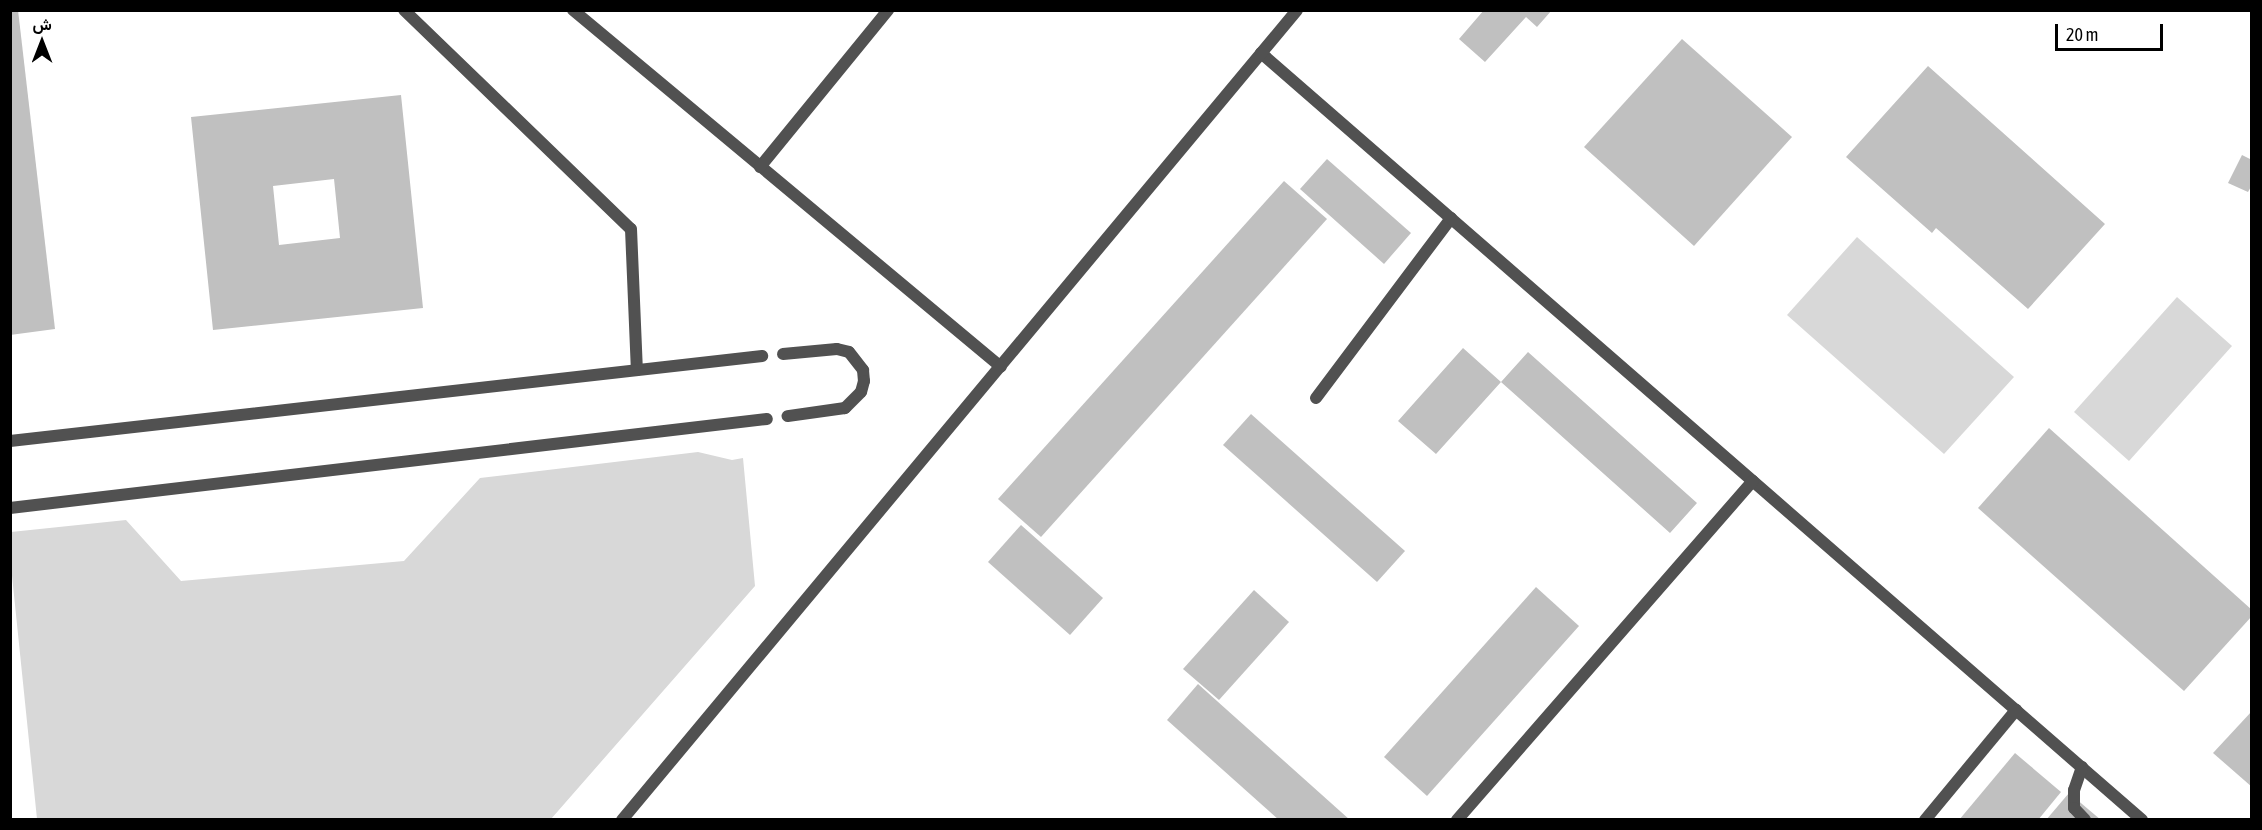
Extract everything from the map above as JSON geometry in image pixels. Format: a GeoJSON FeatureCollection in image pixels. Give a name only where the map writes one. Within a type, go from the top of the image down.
{"type":"FeatureCollection","features":[{"type":"Feature","properties":{"kind":"street"},"geometry":{"type":"LineString","coordinates":[[404,10],[631,229],[637,370]]}},
{"type":"Feature","properties":{"kind":"street"},"geometry":{"type":"LineString","coordinates":[[573,10],[1001,367]]}},
{"type":"Feature","properties":{"kind":"street"},"geometry":{"type":"LineString","coordinates":[[760,167],[888,10]]}},
{"type":"Feature","properties":{"kind":"street"},"geometry":{"type":"LineString","coordinates":[[622,819],[1297,10]]}},
{"type":"Feature","properties":{"kind":"street"},"geometry":{"type":"LineString","coordinates":[[1262,52],[2142,819]]}},
{"type":"Feature","properties":{"kind":"street"},"geometry":{"type":"LineString","coordinates":[[1316,398],[1451,218]]}},
{"type":"Feature","properties":{"kind":"street"},"geometry":{"type":"LineString","coordinates":[[783,354],[837,349],[849,352],[863,370],[864,381],[861,392],[845,408],[788,416]]}},
{"type":"Feature","properties":{"kind":"street"},"geometry":{"type":"LineString","coordinates":[[10,441],[762,356]]}},
{"type":"Feature","properties":{"kind":"street"},"geometry":{"type":"LineString","coordinates":[[10,508],[767,419]]}},
{"type":"Feature","properties":{"kind":"street"},"geometry":{"type":"LineString","coordinates":[[1457,819],[1753,481]]}},
{"type":"Feature","properties":{"kind":"street"},"geometry":{"type":"LineString","coordinates":[[1925,819],[2016,710]]}},
{"type":"Feature","properties":{"kind":"street"},"geometry":{"type":"LineString","coordinates":[[2082,767],[2074,790],[2074,808],[2085,819]]}},
{"type":"Feature","properties":{"kind":"shaded area"},"geometry":{"type":"Polygon","coordinates":[[[1857,237],[2014,377],[1944,454],[1787,315],[1857,237]]]}},
{"type":"Feature","properties":{"kind":"shaded area"},"geometry":{"type":"Polygon","coordinates":[[[2177,297],[2232,346],[2129,461],[2074,412],[2177,297]]]}},
{"type":"Feature","properties":{"kind":"shaded area"},"geometry":{"type":"Polygon","coordinates":[[[698,452],[732,460],[743,458],[755,586],[551,819],[37,819],[11,566],[11,532],[126,520],[181,581],[404,561],[480,478],[698,452]]]}},
{"type":"Feature","properties":{"kind":"building"},"geometry":{"type":"Polygon","coordinates":[[[10,10],[18,10],[55,329],[10,335],[10,10]]]}},
{"type":"Feature","properties":{"kind":"building"},"geometry":{"type":"Polygon","coordinates":[[[1484,10],[1552,10],[1537,27],[1526,17],[1485,62],[1459,39],[1484,10]]]}},
{"type":"Feature","properties":{"kind":"building"},"geometry":{"type":"Polygon","coordinates":[[[1682,39],[1792,137],[1694,246],[1584,147],[1682,39]]]}},
{"type":"Feature","properties":{"kind":"building"},"geometry":{"type":"Polygon","coordinates":[[[1928,66],[2105,224],[2028,309],[1936,228],[1932,233],[1846,157],[1928,66]]]}},
{"type":"Feature","properties":{"kind":"building"},"geometry":{"type":"Polygon","coordinates":[[[401,95],[423,308],[213,330],[191,117],[401,95]],[[334,179],[273,186],[279,245],[340,238],[334,179]]]}},
{"type":"Feature","properties":{"kind":"building"},"geometry":{"type":"Polygon","coordinates":[[[2242,155],[2252,160],[2252,185],[2248,192],[2228,183],[2242,155]]]}},
{"type":"Feature","properties":{"kind":"building"},"geometry":{"type":"Polygon","coordinates":[[[1327,159],[1411,233],[1384,264],[1300,189],[1327,159]]]}},
{"type":"Feature","properties":{"kind":"building"},"geometry":{"type":"Polygon","coordinates":[[[1284,181],[1327,219],[1041,537],[998,499],[1284,181]]]}},
{"type":"Feature","properties":{"kind":"building"},"geometry":{"type":"Polygon","coordinates":[[[1463,348],[1501,382],[1436,454],[1398,421],[1463,348]]]}},
{"type":"Feature","properties":{"kind":"building"},"geometry":{"type":"Polygon","coordinates":[[[1528,352],[1697,503],[1670,533],[1501,382],[1528,352]]]}},
{"type":"Feature","properties":{"kind":"building"},"geometry":{"type":"Polygon","coordinates":[[[1251,414],[1405,551],[1377,582],[1223,445],[1251,414]]]}},
{"type":"Feature","properties":{"kind":"building"},"geometry":{"type":"Polygon","coordinates":[[[2049,428],[2252,610],[2252,616],[2184,691],[1978,508],[2049,428]]]}},
{"type":"Feature","properties":{"kind":"building"},"geometry":{"type":"Polygon","coordinates":[[[1021,525],[1103,598],[1070,635],[988,562],[1021,525]]]}},
{"type":"Feature","properties":{"kind":"building"},"geometry":{"type":"Polygon","coordinates":[[[1536,587],[1579,626],[1427,796],[1384,757],[1536,587]]]}},
{"type":"Feature","properties":{"kind":"building"},"geometry":{"type":"Polygon","coordinates":[[[1254,590],[1289,622],[1219,700],[1183,669],[1254,590]]]}},
{"type":"Feature","properties":{"kind":"building"},"geometry":{"type":"Polygon","coordinates":[[[1198,684],[1350,820],[1279,820],[1167,720],[1198,684]]]}},
{"type":"Feature","properties":{"kind":"building"},"geometry":{"type":"Polygon","coordinates":[[[2252,711],[2252,787],[2213,753],[2252,711]]]}},
{"type":"Feature","properties":{"kind":"building"},"geometry":{"type":"Polygon","coordinates":[[[2015,753],[2061,792],[2038,820],[1959,820],[2015,753]]]}},
{"type":"Feature","properties":{"kind":"building"},"geometry":{"type":"Polygon","coordinates":[[[2069,793],[2101,820],[2046,820],[2069,793]]]}}]}
